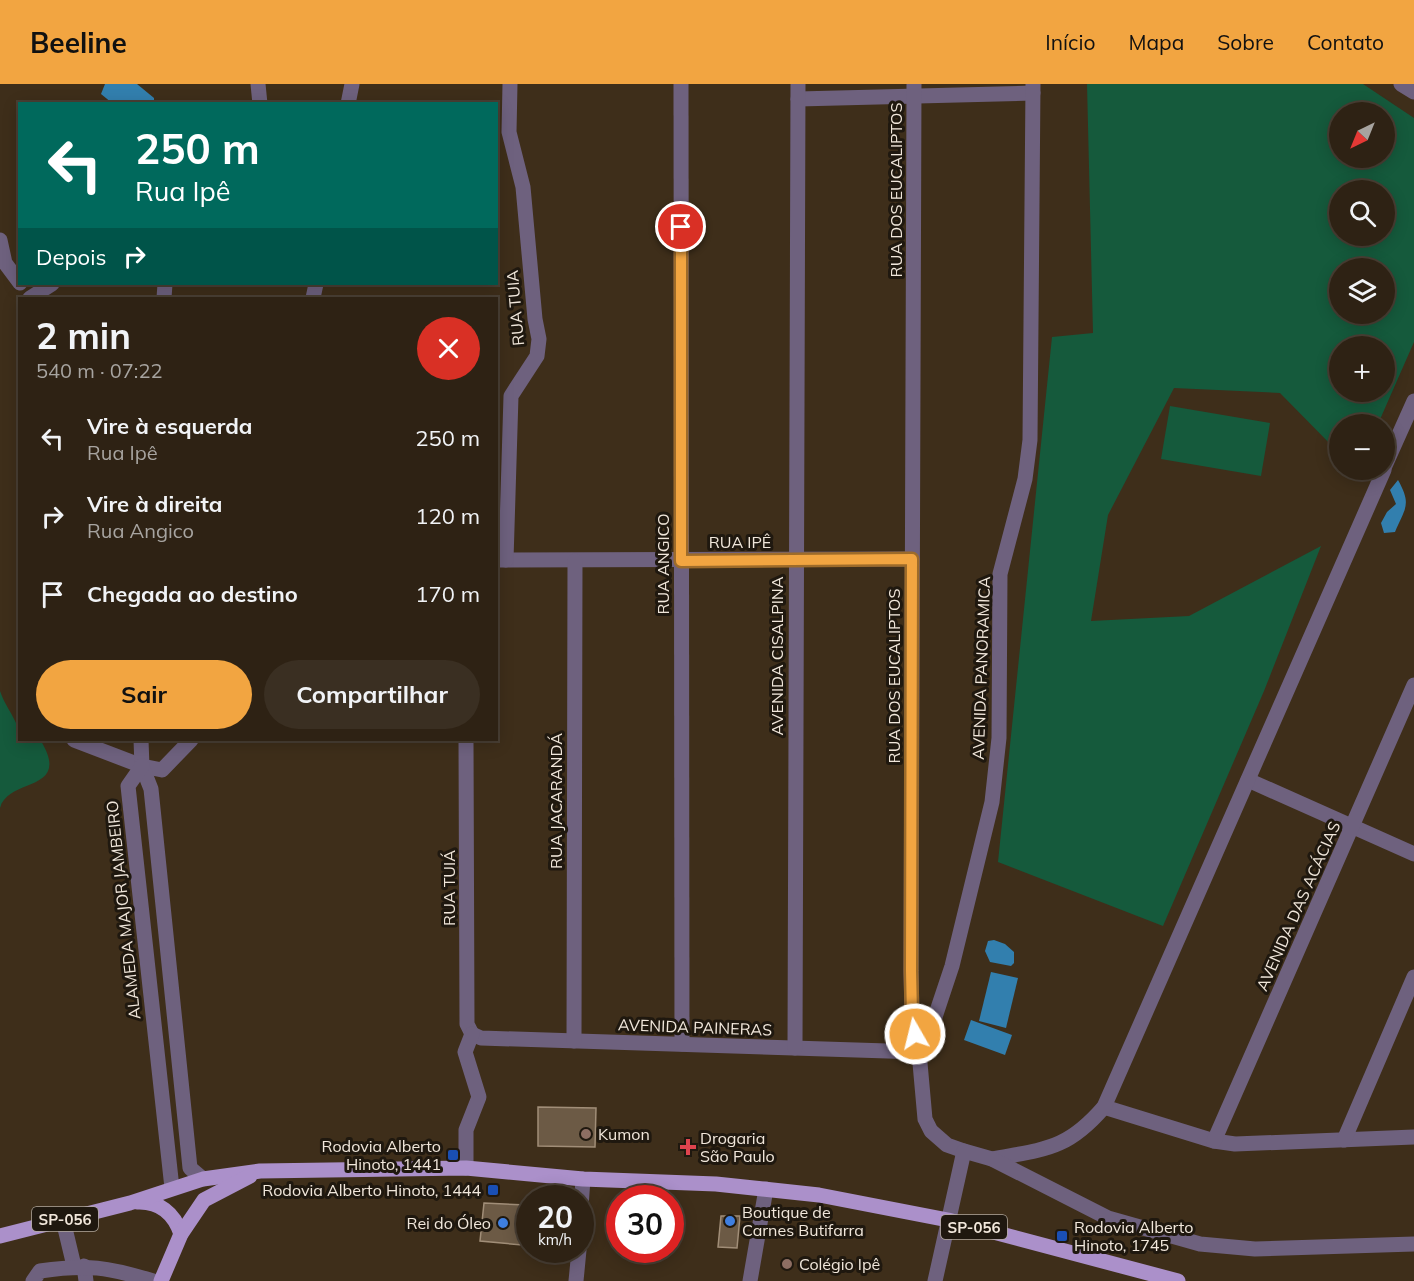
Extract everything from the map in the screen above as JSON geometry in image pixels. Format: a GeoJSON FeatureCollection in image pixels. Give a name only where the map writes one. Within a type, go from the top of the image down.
{"type":"FeatureCollection","features":[{"type":"Feature","properties":{"kind":"main road","name":"SP-056"},"geometry":{"type":"LineString","coordinates":[[0,1236],[130,1203],[203,1179],[260,1171],[466,1168],[583,1179],[716,1184],[819,1195],[948,1220],[1178,1281]]}},
{"type":"Feature","properties":{"kind":"main road"},"geometry":{"type":"LineString","coordinates":[[161,1281],[181,1233],[204,1200],[260,1171]]}},
{"type":"Feature","properties":{"kind":"main road"},"geometry":{"type":"LineString","coordinates":[[203,1179],[204,1200]]}},
{"type":"Feature","properties":{"kind":"main road"},"geometry":{"type":"LineString","coordinates":[[130,1203],[147,1202],[163,1207],[175,1219],[181,1233]]}},
{"type":"Feature","properties":{"kind":"street"},"geometry":{"type":"LineString","coordinates":[[258,84],[260,102]]}},
{"type":"Feature","properties":{"kind":"street"},"geometry":{"type":"LineString","coordinates":[[348,102],[352,84]]}},
{"type":"Feature","properties":{"kind":"street","name":"RUA TUIA"},"geometry":{"type":"LineString","coordinates":[[501,560],[510,396],[537,356],[539,339],[535,319],[523,187],[508,132],[510,84]]}},
{"type":"Feature","properties":{"kind":"street","name":"RUA ANGICO"},"geometry":{"type":"LineString","coordinates":[[681,84],[682,1044]]}},
{"type":"Feature","properties":{"kind":"street"},"geometry":{"type":"LineString","coordinates":[[1401,84],[1414,92]]}},
{"type":"Feature","properties":{"kind":"street"},"geometry":{"type":"LineString","coordinates":[[798,92],[1033,89]]}},
{"type":"Feature","properties":{"kind":"street","name":"AVENIDA PANORAMICA"},"geometry":{"type":"LineString","coordinates":[[919,1052],[931,1029],[952,966],[992,802],[999,738],[1000,574],[1025,479],[1030,440],[1033,89]]}},
{"type":"Feature","properties":{"kind":"street","name":"RUA DOS EUCALIPTOS"},"geometry":{"type":"LineString","coordinates":[[914,91],[912,1015],[919,1052]]}},
{"type":"Feature","properties":{"kind":"street","name":"AVENIDA CISALPINA"},"geometry":{"type":"LineString","coordinates":[[795,1048],[798,92]]}},
{"type":"Feature","properties":{"kind":"street"},"geometry":{"type":"LineString","coordinates":[[0,240],[5,263],[18,280]]}},
{"type":"Feature","properties":{"kind":"street"},"geometry":{"type":"LineString","coordinates":[[32,297],[50,285]]}},
{"type":"Feature","properties":{"kind":"street"},"geometry":{"type":"LineString","coordinates":[[1395,444],[1414,401]]}},
{"type":"Feature","properties":{"kind":"street"},"geometry":{"type":"LineString","coordinates":[[992,1159],[1065,1142],[1083,1129],[1104,1107],[1379,480]]}},
{"type":"Feature","properties":{"kind":"street","name":"RUA IPÊ"},"geometry":{"type":"LineString","coordinates":[[501,560],[912,559]]}},
{"type":"Feature","properties":{"kind":"street","name":"RUA JACARANDÁ"},"geometry":{"type":"LineString","coordinates":[[574,1041],[575,561]]}},
{"type":"Feature","properties":{"kind":"street","name":"AVENIDA DAS ACÁCIAS"},"geometry":{"type":"LineString","coordinates":[[1214,1141],[1414,686]]}},
{"type":"Feature","properties":{"kind":"street"},"geometry":{"type":"LineString","coordinates":[[77,741],[142,766],[164,770],[190,741]]}},
{"type":"Feature","properties":{"kind":"street"},"geometry":{"type":"LineString","coordinates":[[141,741],[142,766],[151,789],[190,1167],[203,1179]]}},
{"type":"Feature","properties":{"kind":"street","name":"RUA TUIÁ"},"geometry":{"type":"LineString","coordinates":[[466,741],[467,1024],[472,1034],[465,1052],[479,1097],[466,1130],[466,1168]]}},
{"type":"Feature","properties":{"kind":"street","name":"ALAMEDA MAJOR JAMBEIRO"},"geometry":{"type":"LineString","coordinates":[[142,766],[128,786],[172,1188]]}},
{"type":"Feature","properties":{"kind":"street"},"geometry":{"type":"LineString","coordinates":[[1248,780],[1414,854]]}},
{"type":"Feature","properties":{"kind":"street"},"geometry":{"type":"LineString","coordinates":[[1344,1140],[1414,977]]}},
{"type":"Feature","properties":{"kind":"street","name":"AVENIDA PAINERAS"},"geometry":{"type":"LineString","coordinates":[[472,1034],[481,1038],[919,1052]]}},
{"type":"Feature","properties":{"kind":"street"},"geometry":{"type":"LineString","coordinates":[[919,1052],[925,1119],[931,1131],[947,1145],[992,1159],[1108,1218],[1200,1244],[1255,1249],[1414,1244]]}},
{"type":"Feature","properties":{"kind":"street"},"geometry":{"type":"LineString","coordinates":[[161,1090],[181,1089]]}},
{"type":"Feature","properties":{"kind":"street"},"geometry":{"type":"LineString","coordinates":[[1104,1107],[1214,1141],[1235,1144],[1414,1137]]}},
{"type":"Feature","properties":{"kind":"street"},"geometry":{"type":"LineString","coordinates":[[935,1281],[964,1151]]}},
{"type":"Feature","properties":{"kind":"street"},"geometry":{"type":"LineString","coordinates":[[583,1179],[583,1185]]}},
{"type":"Feature","properties":{"kind":"street"},"geometry":{"type":"LineString","coordinates":[[750,1281],[766,1189]]}},
{"type":"Feature","properties":{"kind":"street"},"geometry":{"type":"LineString","coordinates":[[63,1220],[81,1271]]}},
{"type":"Feature","properties":{"kind":"street"},"geometry":{"type":"LineString","coordinates":[[576,1281],[578,1263]]}},
{"type":"Feature","properties":{"kind":"street"},"geometry":{"type":"LineString","coordinates":[[33,1281],[40,1271],[121,1271],[153,1281]]}},
{"type":"Feature","properties":{"kind":"green space"},"geometry":{"type":"Polygon","coordinates":[[[1087,84],[1363,84],[1390,102],[1329,102],[1329,168],[1395,168],[1395,105],[1414,118],[1414,342],[1395,385],[1395,336],[1329,336],[1329,402],[1388,402],[1382,414],[1329,414],[1329,443],[1280,393],[1174,388],[1108,515],[1091,621],[1189,616],[1321,546],[1264,691],[1163,926],[998,862],[1052,337],[1093,333],[1087,84]]]}},
{"type":"Feature","properties":{"kind":"green space"},"geometry":{"type":"Polygon","coordinates":[[[1170,406],[1270,423],[1261,476],[1161,459],[1170,406]]]}},
{"type":"Feature","properties":{"kind":"green space"},"geometry":{"type":"Polygon","coordinates":[[[0,691],[18,727],[18,741],[41,741],[48,758],[49,769],[44,777],[5,798],[0,808],[0,691]]]}},
{"type":"Feature","properties":{"kind":"water"},"geometry":{"type":"Polygon","coordinates":[[[105,84],[137,84],[154,98],[154,102],[111,102],[101,94],[105,84]]]}},
{"type":"Feature","properties":{"kind":"water"},"geometry":{"type":"Polygon","coordinates":[[[1398,480],[1405,495],[1406,506],[1395,532],[1384,533],[1381,523],[1387,512],[1396,504],[1390,490],[1398,480]]]}},
{"type":"Feature","properties":{"kind":"water"},"geometry":{"type":"Polygon","coordinates":[[[994,940],[1005,944],[1014,952],[1014,963],[1011,966],[990,962],[985,951],[988,941],[994,940]]]}},
{"type":"Feature","properties":{"kind":"water"},"geometry":{"type":"Polygon","coordinates":[[[991,972],[1018,978],[1006,1028],[979,1021],[991,972]]]}},
{"type":"Feature","properties":{"kind":"water"},"geometry":{"type":"Polygon","coordinates":[[[971,1020],[1012,1035],[1005,1055],[964,1040],[971,1020]]]}},
{"type":"Feature","properties":{"kind":"building"},"geometry":{"type":"Polygon","coordinates":[[[538,1107],[596,1108],[595,1147],[538,1146],[538,1107]]]}},
{"type":"Feature","properties":{"kind":"building","name":"Rei do Óleo"},"geometry":{"type":"Polygon","coordinates":[[[484,1203],[516,1205],[516,1244],[480,1241],[484,1203]]]}},
{"type":"Feature","properties":{"kind":"building"},"geometry":{"type":"Polygon","coordinates":[[[721,1216],[740,1216],[737,1248],[718,1247],[721,1216]]]}},
{"type":"Feature","properties":{"kind":"place","name":"Kumon"},"geometry":{"type":"Point","coordinates":[586,1134]}},
{"type":"Feature","properties":{"kind":"place","name":"Drogaria São Paulo"},"geometry":{"type":"Point","coordinates":[688,1147]}},
{"type":"Feature","properties":{"kind":"place","name":"Rodovia Alberto Hinoto, 1441"},"geometry":{"type":"Point","coordinates":[453,1155]}},
{"type":"Feature","properties":{"kind":"place","name":"Rodovia Alberto Hinoto, 1444"},"geometry":{"type":"Point","coordinates":[493,1190]}},
{"type":"Feature","properties":{"kind":"place","name":"Boutique de Carnes Butifarra"},"geometry":{"type":"Point","coordinates":[730,1221]}},
{"type":"Feature","properties":{"kind":"place","name":"Rei do Óleo"},"geometry":{"type":"Point","coordinates":[503,1223]}},
{"type":"Feature","properties":{"kind":"place","name":"Rodovia Alberto Hinoto, 1745"},"geometry":{"type":"Point","coordinates":[1062,1236]}},
{"type":"Feature","properties":{"kind":"place","name":"Colégio Ipê"},"geometry":{"type":"Point","coordinates":[787,1264]}},
{"type":"Feature","properties":{"kind":"route"},"geometry":{"type":"LineString","coordinates":[[681,227],[681,561],[912,559],[911,971],[915,1034]]}}]}
